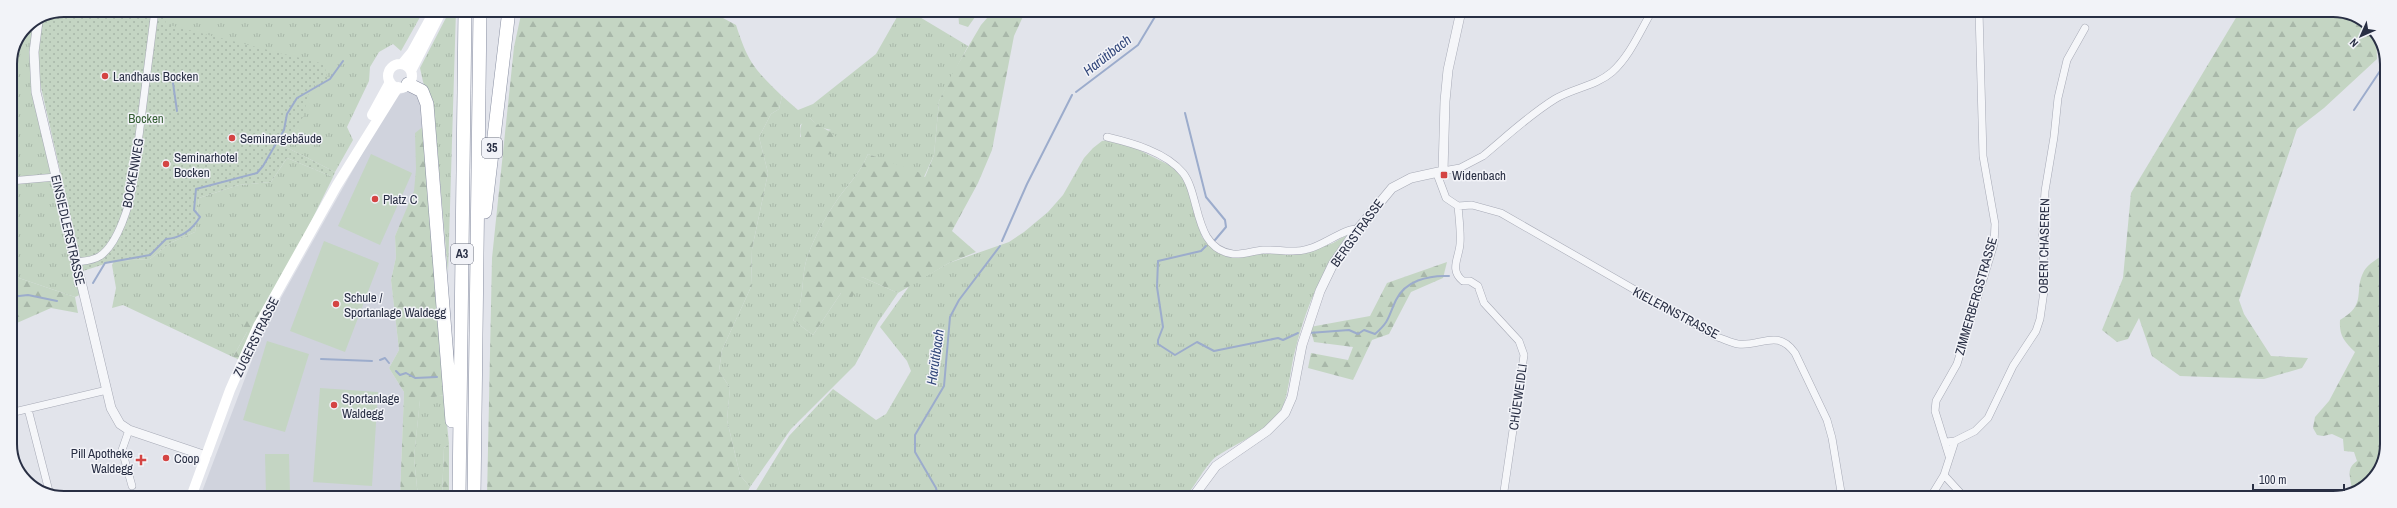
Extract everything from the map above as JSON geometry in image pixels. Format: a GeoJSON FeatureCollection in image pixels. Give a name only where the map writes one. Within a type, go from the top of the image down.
{"type":"FeatureCollection","features":[{"type":"Feature","properties":{"kind":"highway","name":"A3"},"geometry":{"type":"LineString","coordinates":[[458,491],[465,17]]}},
{"type":"Feature","properties":{"kind":"highway","name":"A3"},"geometry":{"type":"LineString","coordinates":[[474,491],[480,17]]}},
{"type":"Feature","properties":{"kind":"highway","name":"35"},"geometry":{"type":"LineString","coordinates":[[477,286],[508,17]]}},
{"type":"Feature","properties":{"kind":"highway"},"geometry":{"type":"LineString","coordinates":[[402,81],[422,91],[427,104],[458,491]]}},
{"type":"Feature","properties":{"kind":"main road","name":"ZUGERSTRASSE"},"geometry":{"type":"LineString","coordinates":[[402,81],[388,75],[390,69],[396,65],[402,64],[412,52],[430,17]]}},
{"type":"Feature","properties":{"kind":"main road","name":"ZUGERSTRASSE"},"geometry":{"type":"LineString","coordinates":[[193,491],[230,390],[258,326],[337,184],[339,175],[402,81],[438,17]]}},
{"type":"Feature","properties":{"kind":"main road"},"geometry":{"type":"LineString","coordinates":[[402,64],[402,81]]}},
{"type":"Feature","properties":{"kind":"street","name":"BOCKENWEG"},"geometry":{"type":"LineString","coordinates":[[76,262],[94,259],[107,250],[128,209],[133,184],[154,17]]}},
{"type":"Feature","properties":{"kind":"street"},"geometry":{"type":"LineString","coordinates":[[1458,206],[1446,198],[1440,173],[1448,70],[1460,17]]}},
{"type":"Feature","properties":{"kind":"street"},"geometry":{"type":"LineString","coordinates":[[1440,173],[1460,168],[1483,156],[1556,98],[1601,80],[1612,72],[1626,56],[1649,17]]}},
{"type":"Feature","properties":{"kind":"street","name":"ZIMMERBERGSTRASSE"},"geometry":{"type":"LineString","coordinates":[[1949,456],[1946,442],[1935,411],[1936,401],[1957,364],[1994,244],[1995,231],[1992,201],[1982,156],[1979,17]]}},
{"type":"Feature","properties":{"kind":"street","name":"EINSIEDLERSTRASSE"},"geometry":{"type":"LineString","coordinates":[[37,25],[34,52],[34,79],[107,390],[117,419],[130,430],[206,456]]}},
{"type":"Feature","properties":{"kind":"street","name":"OBERI CHASEREN"},"geometry":{"type":"LineString","coordinates":[[1956,441],[1975,431],[1988,418],[2013,366],[2036,331],[2040,319],[2045,284],[2042,237],[2045,191],[2054,138],[2058,98],[2067,60],[2085,28]]}},
{"type":"Feature","properties":{"kind":"street"},"geometry":{"type":"LineString","coordinates":[[1107,137],[1143,148],[1176,166],[1189,184],[1208,238],[1221,249],[1232,254],[1264,250],[1292,252],[1307,250],[1322,245],[1350,230],[1358,229]]}},
{"type":"Feature","properties":{"kind":"street","name":"BERGSTRASSE"},"geometry":{"type":"LineString","coordinates":[[1198,491],[1216,466],[1267,431],[1285,413],[1292,397],[1302,345],[1320,291],[1333,264],[1358,229],[1392,188],[1411,178],[1440,173]]}},
{"type":"Feature","properties":{"kind":"street"},"geometry":{"type":"LineString","coordinates":[[17,180],[56,177]]}},
{"type":"Feature","properties":{"kind":"street","name":"KIELERNSTRASSE"},"geometry":{"type":"LineString","coordinates":[[1458,206],[1472,205],[1501,213],[1717,337],[1739,344],[1772,340],[1789,344],[1795,353],[1827,420],[1832,438],[1841,491]]}},
{"type":"Feature","properties":{"kind":"street","name":"CHÜEWEIDLI"},"geometry":{"type":"LineString","coordinates":[[1458,206],[1460,244],[1455,263],[1458,277],[1463,281],[1470,281],[1478,286],[1484,303],[1519,341],[1524,355],[1504,491]]}},
{"type":"Feature","properties":{"kind":"street"},"geometry":{"type":"LineString","coordinates":[[17,412],[107,390]]}},
{"type":"Feature","properties":{"kind":"street"},"geometry":{"type":"LineString","coordinates":[[28,409],[48,488]]}},
{"type":"Feature","properties":{"kind":"street"},"geometry":{"type":"LineString","coordinates":[[130,430],[122,450],[132,486]]}},
{"type":"Feature","properties":{"kind":"street"},"geometry":{"type":"LineString","coordinates":[[1946,442],[1956,441]]}},
{"type":"Feature","properties":{"kind":"street"},"geometry":{"type":"LineString","coordinates":[[1934,491],[1944,475],[1949,456],[1956,441]]}},
{"type":"Feature","properties":{"kind":"street"},"geometry":{"type":"LineString","coordinates":[[1944,475],[1959,491]]}},
{"type":"Feature","properties":{"kind":"shaded area","name":"Schule / Sportanlage Waldegg"},"geometry":{"type":"Polygon","coordinates":[[[412,89],[420,97],[424,126],[415,191],[395,236],[396,257],[391,280],[399,350],[389,368],[404,392],[400,491],[202,491],[264,328],[394,97],[412,89]]]}},
{"type":"Feature","properties":{"kind":"green space","name":"Bocken"},"geometry":{"type":"Polygon","coordinates":[[[64,17],[166,17],[165,24],[324,64],[328,81],[310,87],[303,117],[284,146],[335,172],[333,177],[287,158],[271,182],[239,185],[199,198],[195,232],[170,243],[150,259],[114,261],[83,271],[35,61],[40,24],[46,21],[64,17]]]}},
{"type":"Feature","properties":{"kind":"green space"},"geometry":{"type":"Polygon","coordinates":[[[166,17],[420,17],[401,51],[393,44],[379,52],[370,67],[369,81],[347,127],[353,140],[335,172],[284,146],[301,119],[164,24],[166,17]]]}},
{"type":"Feature","properties":{"kind":"green space"},"geometry":{"type":"Polygon","coordinates":[[[446,17],[456,17],[448,273],[433,100],[424,86],[420,68],[446,17]]]}},
{"type":"Feature","properties":{"kind":"green space"},"geometry":{"type":"Polygon","coordinates":[[[520,17],[721,17],[736,25],[748,57],[758,71],[782,96],[779,109],[771,114],[759,137],[768,173],[752,249],[751,287],[722,350],[719,371],[730,388],[727,420],[740,475],[750,487],[748,491],[487,491],[492,258],[514,47],[520,17]]]}},
{"type":"Feature","properties":{"kind":"green space"},"geometry":{"type":"Polygon","coordinates":[[[897,17],[920,17],[968,46],[939,101],[934,155],[924,177],[868,154],[865,161],[833,206],[817,233],[808,255],[804,271],[800,305],[793,320],[813,335],[841,293],[862,277],[898,293],[878,322],[855,365],[791,429],[750,487],[740,475],[727,420],[730,388],[719,371],[722,350],[751,287],[752,249],[768,173],[759,137],[771,114],[779,109],[782,96],[798,110],[813,104],[876,54],[897,17]],[[810,118],[800,125],[800,137],[831,130],[819,127],[810,118]]]}},
{"type":"Feature","properties":{"kind":"green space"},"geometry":{"type":"Polygon","coordinates":[[[958,17],[975,17],[968,27],[959,24],[958,17]]]}},
{"type":"Feature","properties":{"kind":"green space"},"geometry":{"type":"Polygon","coordinates":[[[988,17],[1023,17],[1014,36],[992,150],[978,183],[952,231],[976,252],[949,263],[898,293],[862,277],[852,298],[841,293],[813,335],[793,320],[800,305],[804,271],[808,255],[825,219],[865,161],[868,154],[918,172],[925,177],[934,155],[939,101],[951,76],[981,25],[988,17]]]}},
{"type":"Feature","properties":{"kind":"green space"},"geometry":{"type":"Polygon","coordinates":[[[2236,17],[2342,18],[2356,23],[2368,33],[2374,41],[2377,48],[2377,59],[2324,108],[2297,129],[2239,300],[2244,314],[2271,356],[2308,358],[2302,368],[2264,379],[2180,376],[2152,356],[2139,318],[2128,339],[2117,342],[2102,330],[2123,278],[2131,193],[2236,17]]]}},
{"type":"Feature","properties":{"kind":"green space"},"geometry":{"type":"Polygon","coordinates":[[[39,25],[31,60],[84,293],[75,297],[17,277],[17,64],[18,55],[25,38],[39,25]]]}},
{"type":"Feature","properties":{"kind":"green space"},"geometry":{"type":"Polygon","coordinates":[[[810,118],[835,135],[838,139],[835,152],[828,155],[813,152],[802,141],[800,133],[801,126],[805,119],[810,118]]]}},
{"type":"Feature","properties":{"kind":"green space"},"geometry":{"type":"Polygon","coordinates":[[[424,126],[444,395],[420,400],[414,458],[417,491],[400,491],[404,392],[389,368],[399,350],[391,280],[396,257],[395,236],[414,191],[416,169],[415,133],[424,126]]]}},
{"type":"Feature","properties":{"kind":"green space"},"geometry":{"type":"Polygon","coordinates":[[[1110,140],[1135,148],[1175,168],[1186,183],[1202,237],[1211,247],[1230,257],[1256,253],[1303,254],[1333,243],[1347,235],[1322,276],[1309,305],[1295,351],[1286,398],[1281,410],[1275,418],[1260,431],[1213,459],[1190,491],[756,491],[789,436],[833,389],[876,420],[886,414],[911,371],[907,361],[880,327],[910,285],[949,263],[1009,242],[1024,232],[1048,212],[1063,195],[1084,158],[1102,141],[1110,140]]]}},
{"type":"Feature","properties":{"kind":"green space","name":"Platz C"},"geometry":{"type":"Polygon","coordinates":[[[371,154],[412,173],[380,245],[338,226],[371,154]]]}},
{"type":"Feature","properties":{"kind":"green space"},"geometry":{"type":"Polygon","coordinates":[[[287,158],[333,177],[271,303],[247,332],[233,357],[123,305],[112,308],[116,288],[112,265],[114,261],[150,259],[170,243],[195,232],[199,198],[239,185],[271,182],[287,158]]]}},
{"type":"Feature","properties":{"kind":"green space"},"geometry":{"type":"Polygon","coordinates":[[[324,241],[379,263],[345,352],[290,331],[324,241]]]}},
{"type":"Feature","properties":{"kind":"green space"},"geometry":{"type":"Polygon","coordinates":[[[2380,257],[2380,444],[2379,453],[2374,467],[2364,479],[2351,487],[2350,471],[2353,464],[2357,461],[2354,452],[2344,451],[2343,439],[2332,434],[2323,436],[2317,435],[2313,428],[2315,417],[2329,401],[2355,352],[2348,345],[2341,334],[2340,320],[2349,314],[2357,303],[2361,278],[2366,268],[2380,257]]]}},
{"type":"Feature","properties":{"kind":"green space"},"geometry":{"type":"Polygon","coordinates":[[[1447,262],[1443,278],[1411,292],[1389,334],[1372,340],[1353,380],[1308,368],[1311,353],[1348,360],[1353,347],[1314,342],[1310,327],[1370,316],[1387,283],[1447,262]]]}},
{"type":"Feature","properties":{"kind":"green space"},"geometry":{"type":"Polygon","coordinates":[[[17,277],[75,297],[78,313],[51,308],[17,323],[17,277]]]}},
{"type":"Feature","properties":{"kind":"green space"},"geometry":{"type":"Polygon","coordinates":[[[271,303],[245,362],[233,357],[247,332],[237,314],[271,303]]]}},
{"type":"Feature","properties":{"kind":"green space"},"geometry":{"type":"Polygon","coordinates":[[[267,341],[309,354],[285,432],[243,420],[267,341]]]}},
{"type":"Feature","properties":{"kind":"green space"},"geometry":{"type":"Polygon","coordinates":[[[320,388],[378,392],[372,486],[313,482],[320,388]]]}},
{"type":"Feature","properties":{"kind":"green space"},"geometry":{"type":"Polygon","coordinates":[[[444,395],[449,444],[444,448],[442,491],[417,491],[414,458],[420,399],[444,395]]]}},
{"type":"Feature","properties":{"kind":"green space"},"geometry":{"type":"Polygon","coordinates":[[[449,444],[449,491],[442,491],[444,448],[449,444]]]}},
{"type":"Feature","properties":{"kind":"green space"},"geometry":{"type":"Polygon","coordinates":[[[265,454],[289,454],[290,491],[266,491],[265,454]]]}},
{"type":"Feature","properties":{"kind":"waterway","name":"Harütibach"},"geometry":{"type":"LineString","coordinates":[[1076,92],[1138,45],[1155,17]]}},
{"type":"Feature","properties":{"kind":"waterway"},"geometry":{"type":"LineString","coordinates":[[93,283],[105,263],[150,255],[166,239],[182,235],[194,226],[200,217],[194,210],[196,189],[257,173],[263,166],[284,130],[287,114],[297,98],[330,79],[343,61]]}},
{"type":"Feature","properties":{"kind":"waterway"},"geometry":{"type":"LineString","coordinates":[[2354,110],[2380,71]]}},
{"type":"Feature","properties":{"kind":"waterway"},"geometry":{"type":"LineString","coordinates":[[173,83],[177,111]]}},
{"type":"Feature","properties":{"kind":"waterway","name":"Harütibach"},"geometry":{"type":"LineString","coordinates":[[1002,241],[1027,184],[1072,95]]}},
{"type":"Feature","properties":{"kind":"waterway"},"geometry":{"type":"LineString","coordinates":[[1185,113],[1206,197],[1225,220],[1226,227],[1215,240]]}},
{"type":"Feature","properties":{"kind":"waterway","name":"Harütibach"},"geometry":{"type":"LineString","coordinates":[[937,491],[915,452],[915,435],[944,386],[950,317],[959,300],[1000,246]]}},
{"type":"Feature","properties":{"kind":"waterway"},"geometry":{"type":"LineString","coordinates":[[1206,246],[1201,251],[1158,261],[1157,287],[1163,327],[1158,344],[1175,355],[1197,342],[1214,351],[1278,338],[1283,340],[1298,333]]}},
{"type":"Feature","properties":{"kind":"waterway"},"geometry":{"type":"LineString","coordinates":[[1309,333],[1349,330],[1358,334],[1364,330],[1375,334],[1386,322],[1396,300],[1405,288],[1418,280],[1425,278],[1449,276]]}},
{"type":"Feature","properties":{"kind":"waterway"},"geometry":{"type":"LineString","coordinates":[[17,296],[28,295],[57,301]]}},
{"type":"Feature","properties":{"kind":"waterway"},"geometry":{"type":"LineString","coordinates":[[380,360],[385,358],[389,363]]}},
{"type":"Feature","properties":{"kind":"waterway"},"geometry":{"type":"LineString","coordinates":[[321,359],[372,361]]}},
{"type":"Feature","properties":{"kind":"waterway"},"geometry":{"type":"LineString","coordinates":[[396,371],[400,375],[406,373],[415,378],[437,377]]}},
{"type":"Feature","properties":{"kind":"place","name":"Landhaus Bocken"},"geometry":{"type":"Point","coordinates":[105,76]}},
{"type":"Feature","properties":{"kind":"place","name":"Seminargebäude"},"geometry":{"type":"Point","coordinates":[232,138]}},
{"type":"Feature","properties":{"kind":"place","name":"Seminarhotel Bocken"},"geometry":{"type":"Point","coordinates":[166,164]}},
{"type":"Feature","properties":{"kind":"place","name":"Widenbach"},"geometry":{"type":"Point","coordinates":[1444,175]}},
{"type":"Feature","properties":{"kind":"place","name":"Platz C"},"geometry":{"type":"Point","coordinates":[375,199]}},
{"type":"Feature","properties":{"kind":"place","name":"Schule / Sportanlage Waldegg"},"geometry":{"type":"Point","coordinates":[336,304]}},
{"type":"Feature","properties":{"kind":"place","name":"Sportanlage Waldegg"},"geometry":{"type":"Point","coordinates":[334,405]}},
{"type":"Feature","properties":{"kind":"place","name":"Coop"},"geometry":{"type":"Point","coordinates":[166,458]}},
{"type":"Feature","properties":{"kind":"place","name":"Pill Apotheke Waldegg"},"geometry":{"type":"Point","coordinates":[141,460]}}]}
